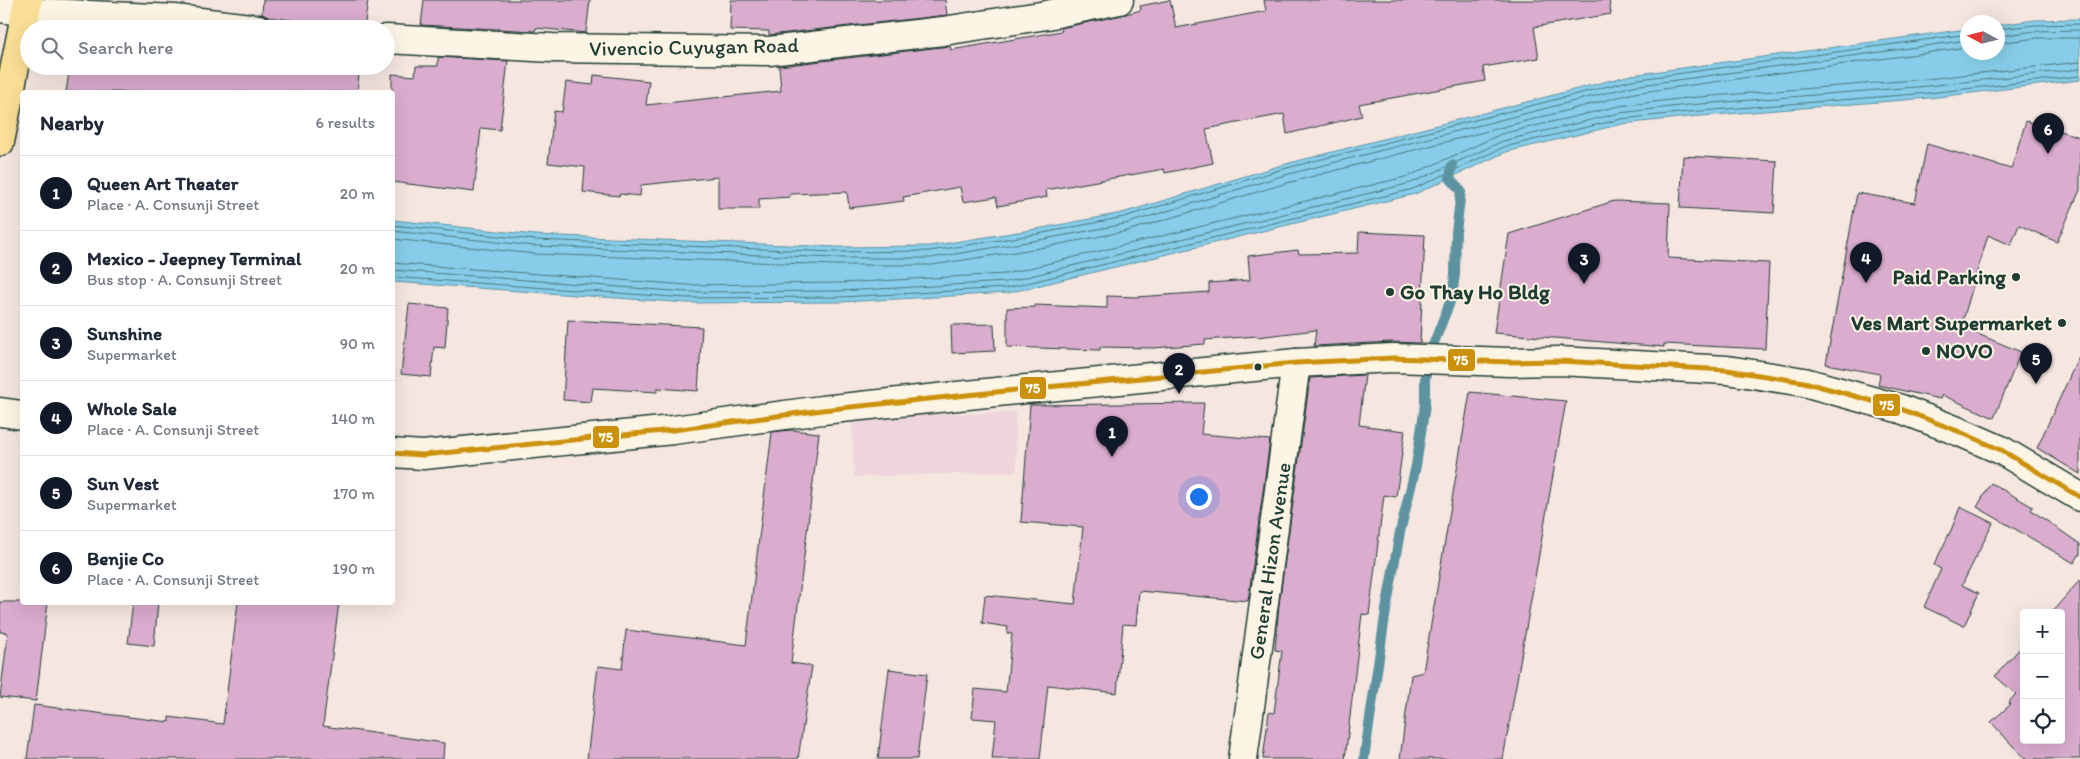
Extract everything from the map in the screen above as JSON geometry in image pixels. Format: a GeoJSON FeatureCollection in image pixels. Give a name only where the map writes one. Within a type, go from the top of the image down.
{"type":"FeatureCollection","features":[{"type":"Feature","properties":{"kind":"highway"},"geometry":{"type":"LineString","coordinates":[[2,132],[18,7]]}},
{"type":"Feature","properties":{"kind":"main road","name":"Vivencio Cuyugan Road"},"geometry":{"type":"LineString","coordinates":[[395,40],[552,48],[769,51],[943,31],[1047,15],[1119,0]]}},
{"type":"Feature","properties":{"kind":"main road"},"geometry":{"type":"LineString","coordinates":[[18,7],[183,20]]}},
{"type":"Feature","properties":{"kind":"main road"},"geometry":{"type":"LineString","coordinates":[[395,453],[423,455],[673,430],[831,409],[1296,363],[1393,358],[1560,361],[1717,370],[1804,382],[1902,409],[1960,432],[2001,450],[2080,496]]}},
{"type":"Feature","properties":{"kind":"main road","name":"General Hizon Avenue"},"geometry":{"type":"LineString","coordinates":[[1243,759],[1296,363]]}},
{"type":"Feature","properties":{"kind":"main road"},"geometry":{"type":"LineString","coordinates":[[0,412],[20,415]]}},
{"type":"Feature","properties":{"kind":"shaded area"},"geometry":{"type":"Polygon","coordinates":[[[1015,412],[1017,472],[854,477],[852,417],[1015,412]]]}},
{"type":"Feature","properties":{"kind":"water"},"geometry":{"type":"Polygon","coordinates":[[[2080,19],[2080,80],[1929,98],[1622,124],[1506,152],[1415,194],[1008,293],[841,302],[687,303],[395,282],[395,220],[536,235],[837,247],[929,246],[1122,213],[1282,165],[1631,75],[1960,30],[1960,60],[2005,60],[2005,24],[2035,20],[2080,19]]]}},
{"type":"Feature","properties":{"kind":"pier"},"geometry":{"type":"Polygon","coordinates":[[[0,138],[20,143],[20,231],[0,227],[0,138]]]}},
{"type":"Feature","properties":{"kind":"building"},"geometry":{"type":"Polygon","coordinates":[[[263,0],[368,0],[365,20],[292,20],[268,17],[262,14],[263,0]]]}},
{"type":"Feature","properties":{"kind":"building"},"geometry":{"type":"Polygon","coordinates":[[[424,0],[590,0],[586,33],[536,28],[535,31],[421,25],[424,0]]]}},
{"type":"Feature","properties":{"kind":"building"},"geometry":{"type":"Polygon","coordinates":[[[731,0],[945,0],[947,15],[769,35],[769,31],[730,30],[731,0]]]}},
{"type":"Feature","properties":{"kind":"building"},"geometry":{"type":"Polygon","coordinates":[[[1170,0],[1176,28],[1266,11],[1264,0],[1609,0],[1611,14],[1534,27],[1539,58],[1483,67],[1485,81],[1359,104],[1362,116],[1287,134],[1284,114],[1206,129],[1213,163],[1165,173],[1164,169],[1046,190],[1047,197],[998,206],[996,197],[963,202],[960,187],[903,197],[904,201],[849,208],[847,192],[790,194],[790,197],[759,199],[759,209],[718,209],[718,177],[641,185],[640,196],[620,194],[619,196],[583,192],[585,167],[548,163],[554,111],[562,112],[566,82],[593,85],[594,75],[649,81],[646,105],[781,91],[779,66],[950,46],[951,50],[1062,31],[1061,28],[1122,15],[1141,10],[1140,6],[1170,0]]]}},
{"type":"Feature","properties":{"kind":"building"},"geometry":{"type":"Polygon","coordinates":[[[438,57],[508,61],[500,130],[481,128],[474,192],[395,182],[395,90],[392,90],[392,75],[415,76],[416,66],[438,66],[438,57]]]}},
{"type":"Feature","properties":{"kind":"building"},"geometry":{"type":"Polygon","coordinates":[[[69,75],[359,75],[357,90],[66,90],[69,75]]]}},
{"type":"Feature","properties":{"kind":"building"},"geometry":{"type":"Polygon","coordinates":[[[2026,121],[2080,137],[2080,190],[2057,242],[2019,225],[2011,245],[1988,235],[1961,327],[2021,352],[1994,418],[1942,395],[1940,399],[1878,385],[1880,374],[1826,364],[1857,193],[1915,203],[1927,144],[2011,169],[2026,121]]]}},
{"type":"Feature","properties":{"kind":"building"},"geometry":{"type":"Polygon","coordinates":[[[1683,156],[1777,161],[1774,213],[1680,208],[1683,156]]]}},
{"type":"Feature","properties":{"kind":"building"},"geometry":{"type":"Polygon","coordinates":[[[1614,201],[1670,203],[1668,258],[1769,263],[1765,349],[1664,344],[1664,347],[1494,333],[1509,234],[1614,201]]]}},
{"type":"Feature","properties":{"kind":"building"},"geometry":{"type":"Polygon","coordinates":[[[1359,232],[1425,235],[1420,343],[1392,342],[1314,346],[1316,330],[1257,337],[1205,340],[1205,344],[1153,348],[1100,347],[1100,350],[1007,347],[1007,308],[1035,307],[1035,305],[1107,308],[1107,296],[1136,297],[1209,292],[1209,283],[1250,280],[1248,256],[1298,250],[1299,254],[1358,253],[1359,232]]]}},
{"type":"Feature","properties":{"kind":"building"},"geometry":{"type":"Polygon","coordinates":[[[409,304],[448,308],[445,348],[434,347],[431,377],[401,374],[409,304]]]}},
{"type":"Feature","properties":{"kind":"building"},"geometry":{"type":"Polygon","coordinates":[[[568,320],[702,327],[698,391],[657,388],[657,392],[593,388],[591,402],[563,400],[568,320]]]}},
{"type":"Feature","properties":{"kind":"building"},"geometry":{"type":"Polygon","coordinates":[[[994,324],[995,351],[952,353],[951,325],[994,324]]]}},
{"type":"Feature","properties":{"kind":"building"},"geometry":{"type":"Polygon","coordinates":[[[2080,354],[2080,474],[2037,448],[2080,354]]]}},
{"type":"Feature","properties":{"kind":"building"},"geometry":{"type":"Polygon","coordinates":[[[1365,375],[1359,425],[1405,431],[1396,497],[1384,495],[1369,615],[1362,614],[1345,759],[1263,759],[1269,712],[1274,713],[1282,651],[1275,650],[1279,604],[1310,378],[1365,375]]]}},
{"type":"Feature","properties":{"kind":"building"},"geometry":{"type":"Polygon","coordinates":[[[1470,392],[1566,401],[1503,759],[1400,759],[1411,675],[1423,672],[1470,392]]]}},
{"type":"Feature","properties":{"kind":"building"},"geometry":{"type":"Polygon","coordinates":[[[1204,403],[1201,434],[1270,440],[1248,601],[1139,591],[1136,625],[1123,624],[1117,693],[1048,685],[1040,759],[992,759],[996,720],[972,718],[975,689],[1006,692],[1012,634],[1007,633],[1008,627],[982,623],[985,595],[1075,604],[1083,527],[1021,522],[1030,405],[1204,403]]]}},
{"type":"Feature","properties":{"kind":"building"},"geometry":{"type":"Polygon","coordinates":[[[791,430],[819,433],[791,663],[812,666],[798,759],[587,759],[598,666],[622,669],[626,630],[746,645],[772,432],[791,430]]]}},
{"type":"Feature","properties":{"kind":"building"},"geometry":{"type":"Polygon","coordinates":[[[1991,483],[2033,507],[2031,510],[2080,544],[2080,554],[2074,563],[1977,507],[1991,483]]]}},
{"type":"Feature","properties":{"kind":"building"},"geometry":{"type":"Polygon","coordinates":[[[1960,507],[1993,523],[1962,585],[1979,593],[1964,626],[1924,607],[1941,569],[1934,565],[1960,507]]]}},
{"type":"Feature","properties":{"kind":"building"},"geometry":{"type":"Polygon","coordinates":[[[2080,580],[2080,759],[2025,759],[1991,722],[2010,705],[2008,703],[2016,694],[1995,676],[2020,648],[2020,744],[2065,744],[2065,609],[2055,609],[2080,580]]]}},
{"type":"Feature","properties":{"kind":"building"},"geometry":{"type":"Polygon","coordinates":[[[0,602],[20,602],[20,605],[48,605],[36,701],[0,697],[8,633],[0,632],[0,602]]]}},
{"type":"Feature","properties":{"kind":"building"},"geometry":{"type":"Polygon","coordinates":[[[133,605],[158,605],[154,646],[128,643],[133,605]]]}},
{"type":"Feature","properties":{"kind":"building"},"geometry":{"type":"Polygon","coordinates":[[[238,605],[339,605],[323,726],[444,743],[443,759],[27,759],[34,705],[169,722],[169,717],[223,724],[238,605]]]}},
{"type":"Feature","properties":{"kind":"building"},"geometry":{"type":"Polygon","coordinates":[[[889,669],[927,674],[917,759],[878,759],[889,669]]]}},
{"type":"Feature","properties":{"kind":"waterway"},"geometry":{"type":"LineString","coordinates":[[1364,759],[1386,610],[1400,532],[1416,466],[1425,405],[1425,379],[1433,345],[1452,297],[1455,274],[1456,232],[1461,191],[1450,178],[1452,165]]}},
{"type":"Feature","properties":{"kind":"transit line","name":"75"},"geometry":{"type":"LineString","coordinates":[[395,453],[423,455],[673,430],[822,410],[1296,363],[1393,358],[1510,362],[1559,361],[1727,370],[1804,382],[1901,409],[1960,432],[2001,450],[2080,497]]}},
{"type":"Feature","properties":{"kind":"place","name":"Benjie Co"},"geometry":{"type":"Point","coordinates":[2048,154]}},
{"type":"Feature","properties":{"kind":"place","name":"Paid Parking"},"geometry":{"type":"Point","coordinates":[2016,277]}},
{"type":"Feature","properties":{"kind":"place","name":"Whole Sale"},"geometry":{"type":"Point","coordinates":[1866,283]}},
{"type":"Feature","properties":{"kind":"place","name":"Sunshine"},"geometry":{"type":"Point","coordinates":[1584,284]}},
{"type":"Feature","properties":{"kind":"place","name":"Go Thay Ho Bldg"},"geometry":{"type":"Point","coordinates":[1390,292]}},
{"type":"Feature","properties":{"kind":"place","name":"Ves Mart Supermarket"},"geometry":{"type":"Point","coordinates":[2062,323]}},
{"type":"Feature","properties":{"kind":"place","name":"NOVO"},"geometry":{"type":"Point","coordinates":[1926,351]}},
{"type":"Feature","properties":{"kind":"place","name":"Sun Vest"},"geometry":{"type":"Point","coordinates":[2036,384]}},
{"type":"Feature","properties":{"kind":"place","name":"Mexico - Jeepney Terminal"},"geometry":{"type":"Point","coordinates":[1179,394]}},
{"type":"Feature","properties":{"kind":"place","name":"Queen Art Theater"},"geometry":{"type":"Point","coordinates":[1112,457]}}]}
